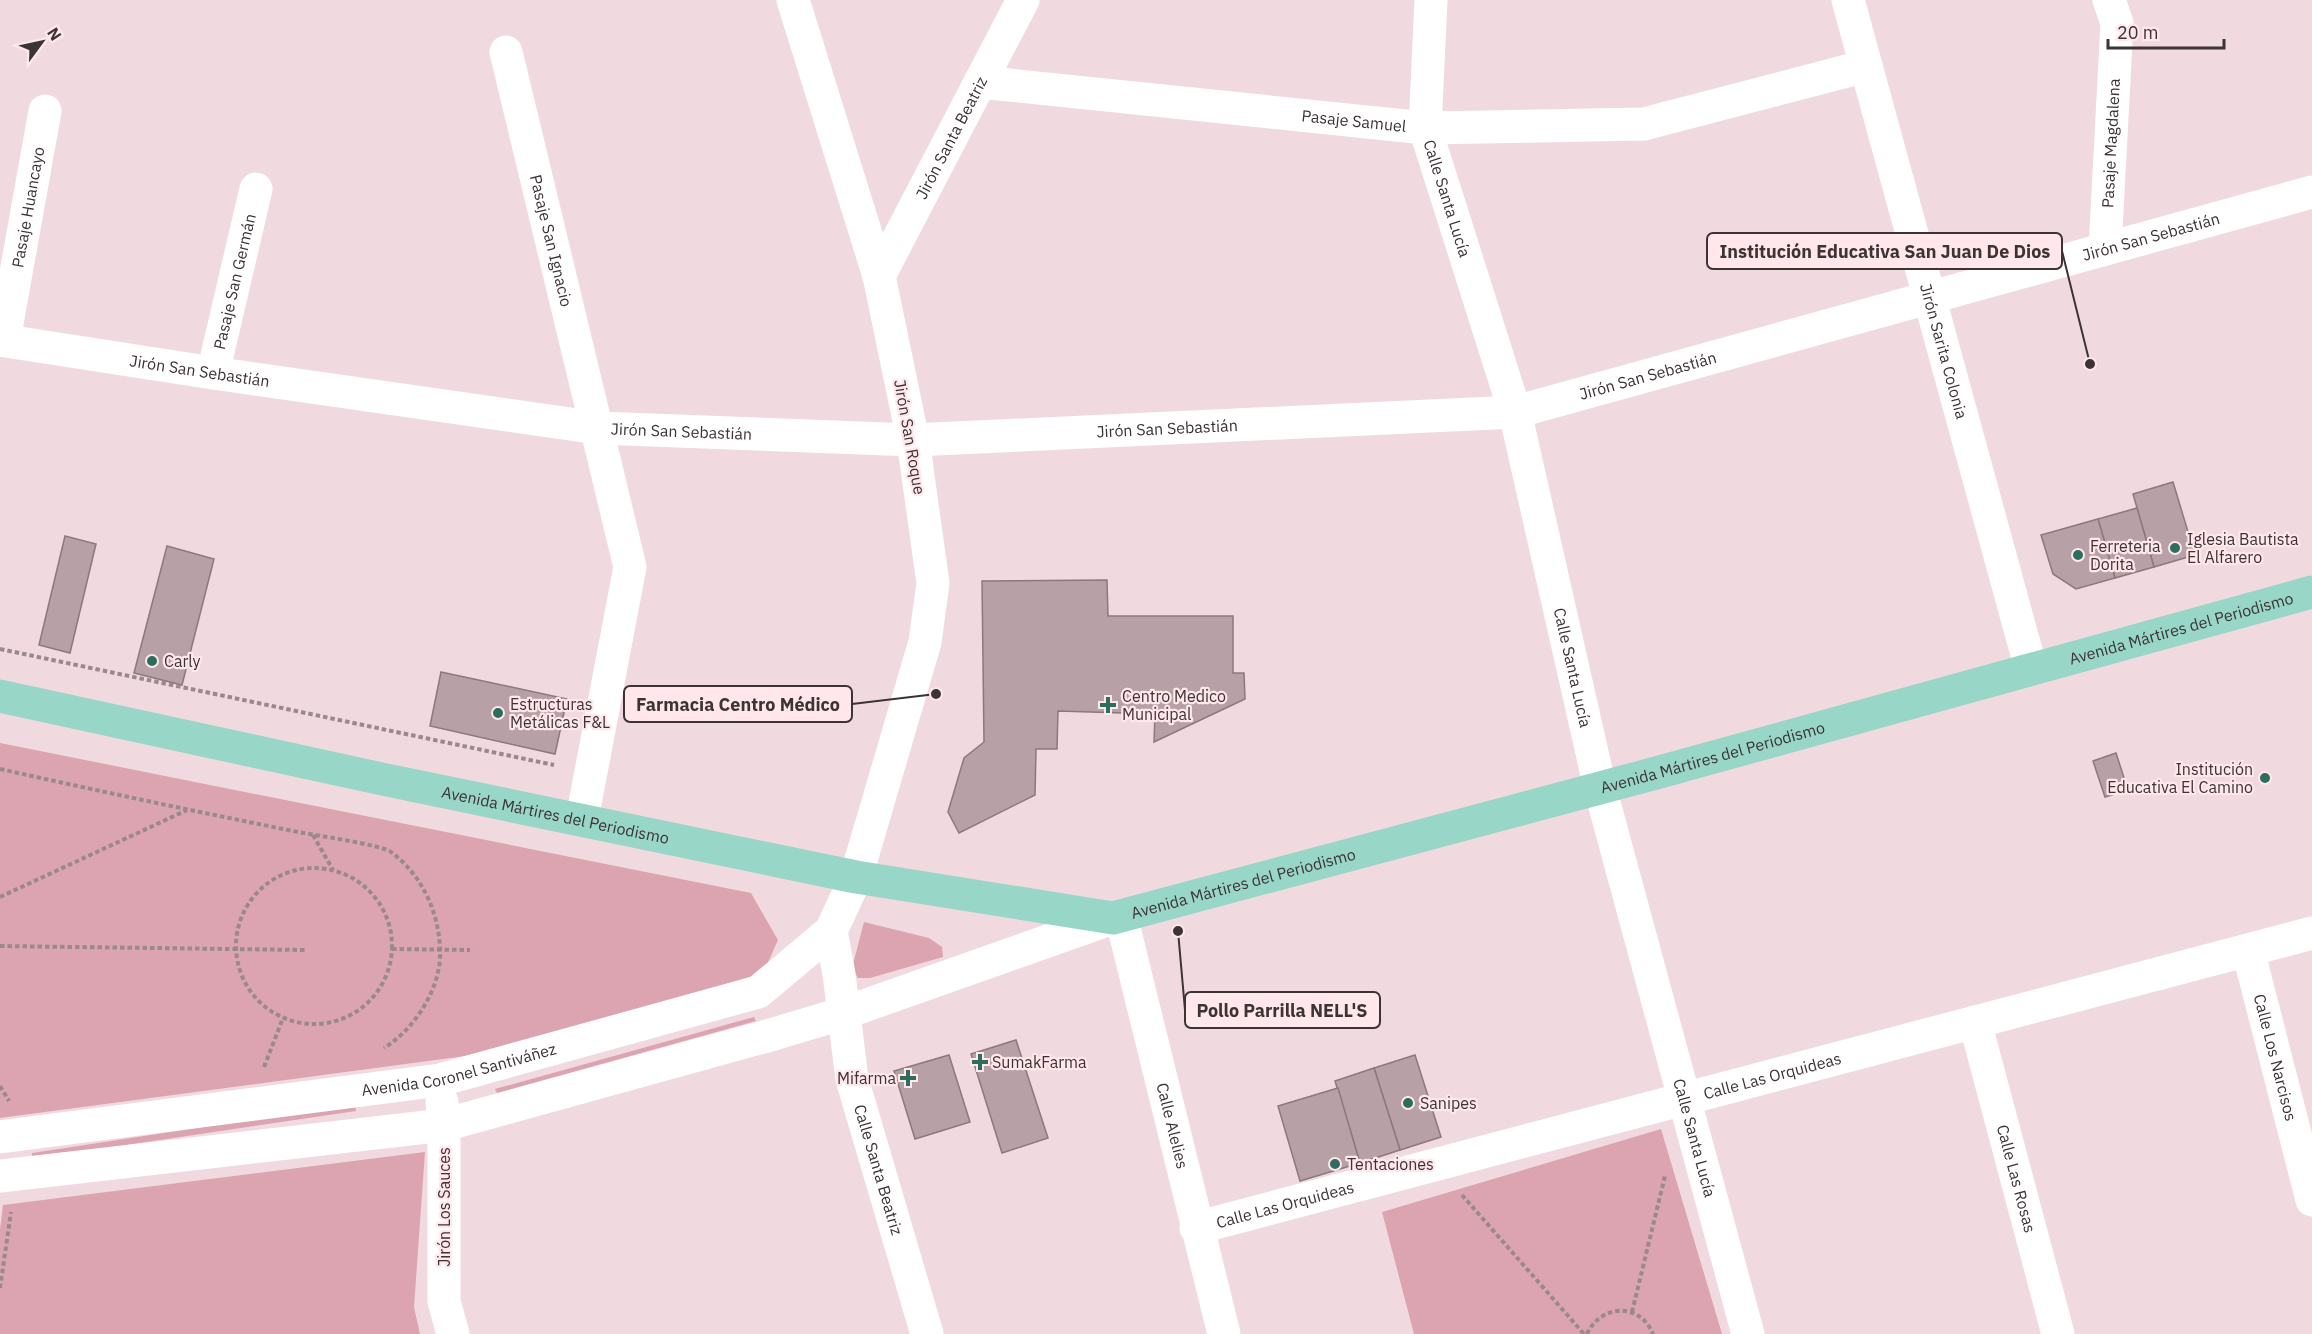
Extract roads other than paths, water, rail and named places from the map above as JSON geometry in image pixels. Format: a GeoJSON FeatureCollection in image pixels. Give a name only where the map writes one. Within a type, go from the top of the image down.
{"type":"FeatureCollection","features":[{"type":"Feature","properties":{"kind":"main road","name":"Avenida Mártires del Periodismo"},"geometry":{"type":"LineString","coordinates":[[0,696],[370,777],[856,877],[1117,917],[1600,788],[2312,592]]}},
{"type":"Feature","properties":{"kind":"street","name":"Jirón San Roque"},"geometry":{"type":"LineString","coordinates":[[793,0],[879,276],[913,440],[933,583],[925,642],[856,877]]}},
{"type":"Feature","properties":{"kind":"street","name":"Jirón Santa Beatriz"},"geometry":{"type":"LineString","coordinates":[[879,276],[1023,0]]}},
{"type":"Feature","properties":{"kind":"street","name":"Calle Santa Lucía"},"geometry":{"type":"LineString","coordinates":[[1431,0],[1425,128],[1515,412],[1600,788],[1748,1334]]}},
{"type":"Feature","properties":{"kind":"street","name":"Jirón Sarita Colonia"},"geometry":{"type":"LineString","coordinates":[[1848,0],[2031,669]]}},
{"type":"Feature","properties":{"kind":"street","name":"Pasaje Magdalena"},"geometry":{"type":"LineString","coordinates":[[2105,249],[2117,23],[2109,0]]}},
{"type":"Feature","properties":{"kind":"street","name":"Pasaje San Ignacio"},"geometry":{"type":"LineString","coordinates":[[506,52],[630,567],[582,819]]}},
{"type":"Feature","properties":{"kind":"street","name":"Pasaje Samuel"},"geometry":{"type":"LineString","coordinates":[[980,82],[1425,128],[1644,124],[1866,66]]}},
{"type":"Feature","properties":{"kind":"street","name":"Pasaje Huancayo"},"geometry":{"type":"LineString","coordinates":[[2,340],[45,111]]}},
{"type":"Feature","properties":{"kind":"street","name":"Pasaje San Germán"},"geometry":{"type":"LineString","coordinates":[[213,373],[256,189]]}},
{"type":"Feature","properties":{"kind":"street","name":"Jirón San Sebastián"},"geometry":{"type":"LineString","coordinates":[[2,340],[213,373],[598,428],[913,440],[1515,412],[2312,192]]}},
{"type":"Feature","properties":{"kind":"street","name":"Avenida Coronel Santiváñez"},"geometry":{"type":"LineString","coordinates":[[0,1137],[441,1080],[758,992],[831,931],[856,877]]}},
{"type":"Feature","properties":{"kind":"street","name":"Avenida Mártires del Periodismo"},"geometry":{"type":"LineString","coordinates":[[844,1012],[1117,917]]}},
{"type":"Feature","properties":{"kind":"street","name":"Calle Alelies"},"geometry":{"type":"LineString","coordinates":[[1117,917],[1224,1334]]}},
{"type":"Feature","properties":{"kind":"street","name":"Calle Santa Beatriz"},"geometry":{"type":"LineString","coordinates":[[831,931],[852,1079],[927,1334]]}},
{"type":"Feature","properties":{"kind":"street","name":"Calle Las Orquideas"},"geometry":{"type":"LineString","coordinates":[[1196,1228],[2312,933]]}},
{"type":"Feature","properties":{"kind":"street","name":"Calle Los Narcisos"},"geometry":{"type":"LineString","coordinates":[[2248,950],[2312,1200]]}},
{"type":"Feature","properties":{"kind":"street"},"geometry":{"type":"LineString","coordinates":[[0,1176],[444,1125],[774,1035],[844,1012]]}},
{"type":"Feature","properties":{"kind":"street","name":"Calle Las Rosas"},"geometry":{"type":"LineString","coordinates":[[1975,1022],[2058,1334]]}},
{"type":"Feature","properties":{"kind":"street","name":"Jirón Los Sauces"},"geometry":{"type":"LineString","coordinates":[[441,1080],[444,1125],[444,1301],[453,1334]]}},
{"type":"Feature","properties":{"kind":"place","name":"Institución Educativa San Juan De Dios"},"geometry":{"type":"Point","coordinates":[2090,364]}},
{"type":"Feature","properties":{"kind":"place","name":"Iglesia Bautista El Alfarero"},"geometry":{"type":"Point","coordinates":[2175,548]}},
{"type":"Feature","properties":{"kind":"place","name":"Ferreteria Dorita"},"geometry":{"type":"Point","coordinates":[2078,555]}},
{"type":"Feature","properties":{"kind":"place","name":"Carly"},"geometry":{"type":"Point","coordinates":[152,661]}},
{"type":"Feature","properties":{"kind":"place","name":"Farmacia Centro Médico"},"geometry":{"type":"Point","coordinates":[936,694]}},
{"type":"Feature","properties":{"kind":"place","name":"Centro Medico Municipal"},"geometry":{"type":"Point","coordinates":[1108,705]}},
{"type":"Feature","properties":{"kind":"place","name":"Estructuras Metálicas F&L"},"geometry":{"type":"Point","coordinates":[498,713]}},
{"type":"Feature","properties":{"kind":"place","name":"Institución Educativa El Camino"},"geometry":{"type":"Point","coordinates":[2265,778]}},
{"type":"Feature","properties":{"kind":"place","name":"Pollo Parrilla NELL'S"},"geometry":{"type":"Point","coordinates":[1178,931]}},
{"type":"Feature","properties":{"kind":"place","name":"SumakFarma"},"geometry":{"type":"Point","coordinates":[980,1062]}},
{"type":"Feature","properties":{"kind":"place","name":"Mifarma"},"geometry":{"type":"Point","coordinates":[908,1078]}},
{"type":"Feature","properties":{"kind":"place","name":"Sanipes"},"geometry":{"type":"Point","coordinates":[1408,1103]}},
{"type":"Feature","properties":{"kind":"place","name":"Tentaciones"},"geometry":{"type":"Point","coordinates":[1335,1164]}}]}
